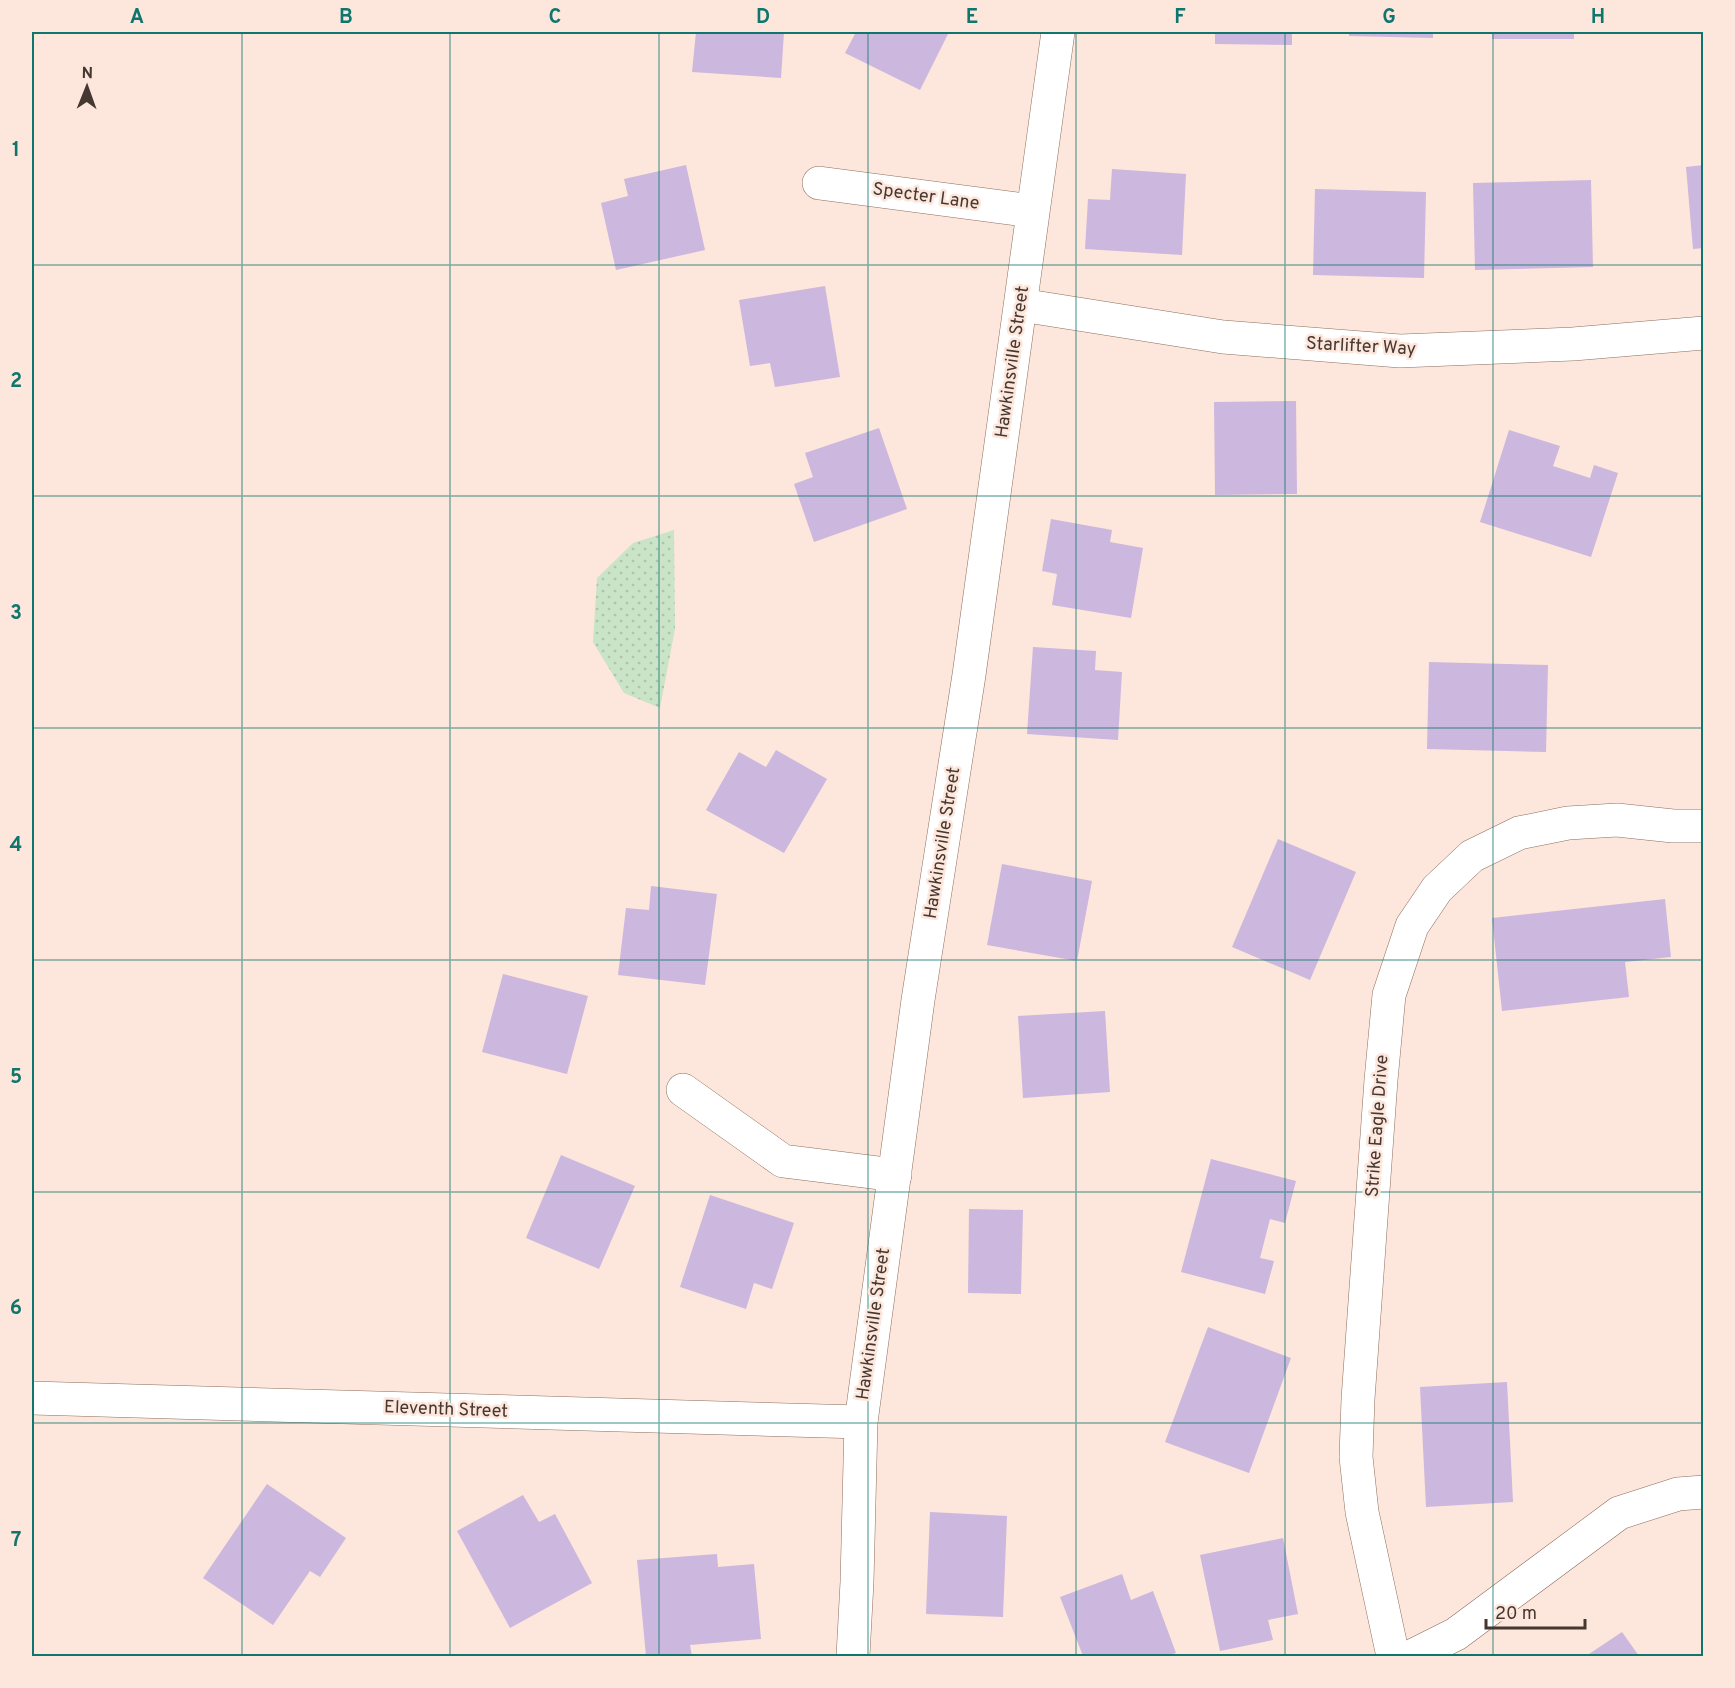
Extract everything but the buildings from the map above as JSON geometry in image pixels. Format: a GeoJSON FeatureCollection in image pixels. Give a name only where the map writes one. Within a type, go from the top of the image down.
{"type":"FeatureCollection","features":[{"type":"Feature","properties":{"kind":"street","name":"Hawkinsville Street"},"geometry":{"type":"LineString","coordinates":[[853,1656],[861,1422],[918,1000],[969,675],[1058,32]]}},
{"type":"Feature","properties":{"kind":"street","name":"Specter Lane"},"geometry":{"type":"LineString","coordinates":[[819,183],[1032,211]]}},
{"type":"Feature","properties":{"kind":"street","name":"Starlifter Way"},"geometry":{"type":"LineString","coordinates":[[1021,305],[1223,337],[1400,351],[1573,344],[1704,333]]}},
{"type":"Feature","properties":{"kind":"street","name":"Strike Eagle Drive"},"geometry":{"type":"LineString","coordinates":[[1393,1656],[1362,1512],[1356,1457],[1381,1080],[1389,995],[1412,926],[1437,889],[1472,855],[1519,833],[1568,823],[1617,820],[1673,826],[1704,826]]}},
{"type":"Feature","properties":{"kind":"street"},"geometry":{"type":"LineString","coordinates":[[683,1090],[783,1161],[895,1175]]}},
{"type":"Feature","properties":{"kind":"street","name":"Eleventh Street"},"geometry":{"type":"LineString","coordinates":[[32,1398],[861,1422]]}},
{"type":"Feature","properties":{"kind":"street"},"geometry":{"type":"LineString","coordinates":[[1412,1656],[1456,1634],[1618,1513],[1678,1494],[1704,1492]]}},
{"type":"Feature","properties":{"kind":"green space"},"geometry":{"type":"Polygon","coordinates":[[[674,530],[675,629],[660,708],[624,693],[593,642],[597,578],[633,543],[674,530]]]}}]}
